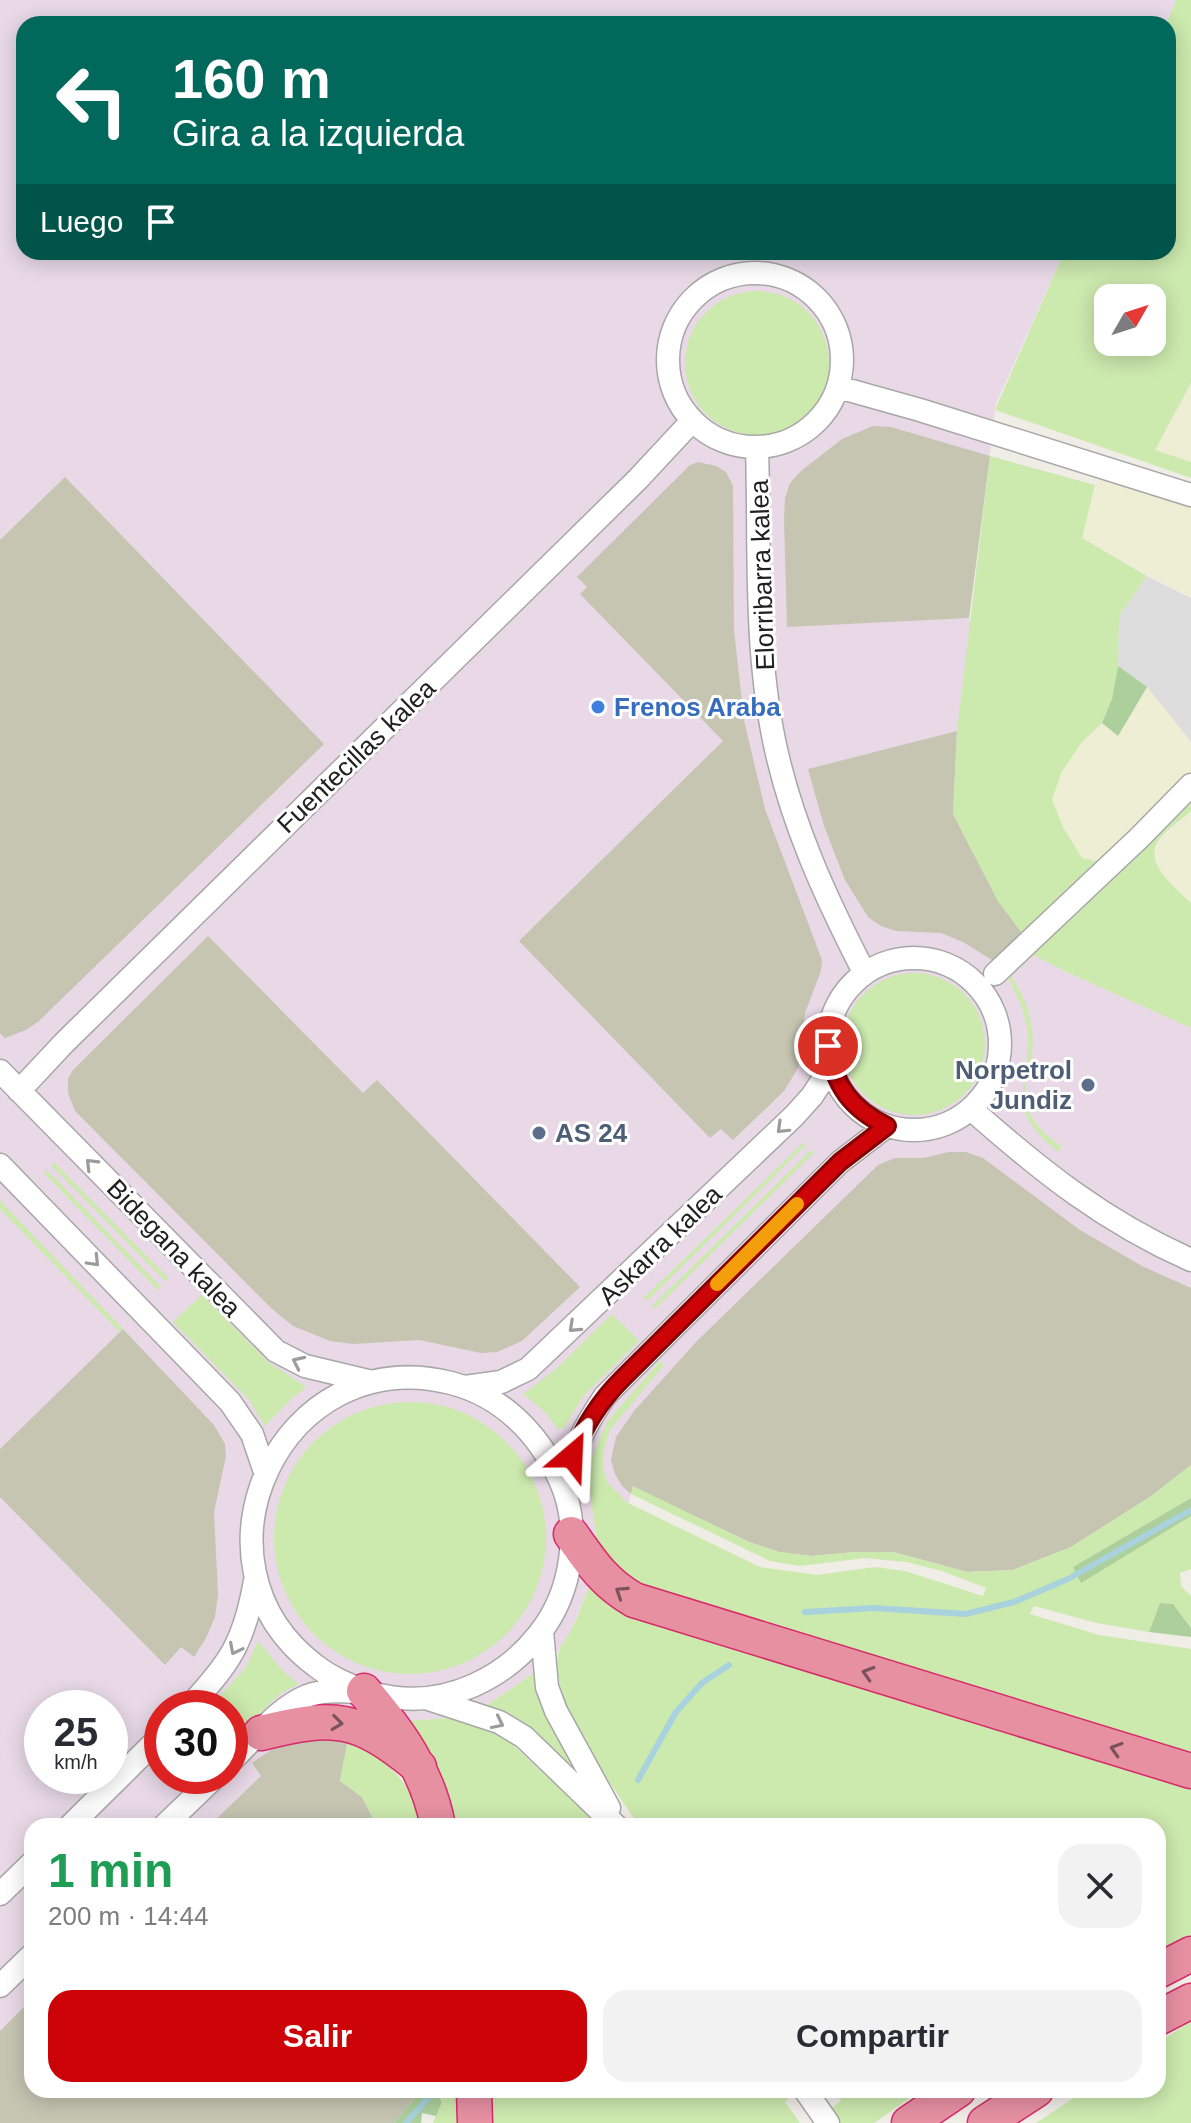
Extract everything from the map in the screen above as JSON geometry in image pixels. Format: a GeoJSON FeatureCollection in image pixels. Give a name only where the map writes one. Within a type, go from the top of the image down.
{"type":"FeatureCollection","features":[{"type":"Feature","properties":{"kind":"highway"},"geometry":{"type":"LineString","coordinates":[[571,1534],[612,1588],[634,1600],[1191,1771]]}},
{"type":"Feature","properties":{"kind":"highway"},"geometry":{"type":"LineString","coordinates":[[364,1691],[389,1720],[419,1767],[434,1802],[437,1818]]}},
{"type":"Feature","properties":{"kind":"highway"},"geometry":{"type":"LineString","coordinates":[[261,1733],[328,1720],[354,1725],[376,1734],[419,1767]]}},
{"type":"Feature","properties":{"kind":"highway"},"geometry":{"type":"LineString","coordinates":[[1166,1967],[1191,1954]]}},
{"type":"Feature","properties":{"kind":"highway"},"geometry":{"type":"LineString","coordinates":[[1166,2014],[1191,2001]]}},
{"type":"Feature","properties":{"kind":"highway"},"geometry":{"type":"LineString","coordinates":[[474,2098],[475,2123]]}},
{"type":"Feature","properties":{"kind":"highway"},"geometry":{"type":"LineString","coordinates":[[909,2123],[946,2098]]}},
{"type":"Feature","properties":{"kind":"highway"},"geometry":{"type":"LineString","coordinates":[[985,2123],[1024,2098]]}},
{"type":"Feature","properties":{"kind":"street"},"geometry":{"type":"LineString","coordinates":[[761,273],[786,279],[809,292],[827,311],[838,335],[842,361],[838,387],[826,411],[807,430],[784,443],[757,447],[733,445],[711,435],[692,421],[677,399],[669,374],[668,348],[676,323],[690,301],[711,285],[735,275],[761,273]]}},
{"type":"Feature","properties":{"kind":"street"},"geometry":{"type":"LineString","coordinates":[[838,387],[1191,495]]}},
{"type":"Feature","properties":{"kind":"street","name":"Fuentecillas kalea"},"geometry":{"type":"LineString","coordinates":[[19,1091],[64,1043],[638,479],[692,421]]}},
{"type":"Feature","properties":{"kind":"street","name":"Elorribarra kalea"},"geometry":{"type":"LineString","coordinates":[[757,447],[762,641],[774,739],[786,786],[825,897],[864,972]]}},
{"type":"Feature","properties":{"kind":"street"},"geometry":{"type":"LineString","coordinates":[[995,974],[1191,785]]}},
{"type":"Feature","properties":{"kind":"street"},"geometry":{"type":"LineString","coordinates":[[914,957],[940,961],[963,972],[982,990],[995,1013],[1001,1039],[998,1065],[988,1089],[971,1109],[952,1122],[931,1129],[909,1130],[887,1126],[868,1117],[852,1104],[839,1087],[831,1067],[829,1025],[848,987],[864,972],[888,961],[914,957]]}},
{"type":"Feature","properties":{"kind":"street","name":"Askarra kalea"},"geometry":{"type":"LineString","coordinates":[[465,1387],[501,1382],[528,1369],[794,1116],[831,1067]]}},
{"type":"Feature","properties":{"kind":"street","name":"Bidegana kalea"},"geometry":{"type":"LineString","coordinates":[[0,1071],[276,1351],[305,1366],[373,1382]]}},
{"type":"Feature","properties":{"kind":"street"},"geometry":{"type":"LineString","coordinates":[[971,1109],[1035,1166],[1096,1210],[1191,1260]]}},
{"type":"Feature","properties":{"kind":"street"},"geometry":{"type":"LineString","coordinates":[[564,1489],[583,1428],[605,1396],[840,1162],[887,1126]]}},
{"type":"Feature","properties":{"kind":"street"},"geometry":{"type":"LineString","coordinates":[[0,1165],[230,1402],[252,1434],[265,1472]]}},
{"type":"Feature","properties":{"kind":"street"},"geometry":{"type":"LineString","coordinates":[[420,1378],[465,1387],[498,1403],[526,1427],[549,1456],[564,1489],[571,1534],[569,1568],[559,1601],[542,1631],[524,1653],[502,1670],[465,1688],[424,1698],[394,1697],[364,1691],[315,1666],[278,1626],[256,1576],[252,1523],[256,1497],[265,1472],[284,1440],[309,1414],[339,1394],[373,1382],[420,1378]]}},
{"type":"Feature","properties":{"kind":"street"},"geometry":{"type":"LineString","coordinates":[[204,1690],[232,1657],[244,1631],[256,1576]]}},
{"type":"Feature","properties":{"kind":"street"},"geometry":{"type":"LineString","coordinates":[[542,1631],[547,1687],[556,1711],[614,1818]]}},
{"type":"Feature","properties":{"kind":"street"},"geometry":{"type":"LineString","coordinates":[[248,1745],[280,1714],[308,1695],[364,1691]]}},
{"type":"Feature","properties":{"kind":"street"},"geometry":{"type":"LineString","coordinates":[[424,1698],[499,1722],[524,1737],[610,1818]]}},
{"type":"Feature","properties":{"kind":"street"},"geometry":{"type":"LineString","coordinates":[[78,1818],[144,1753]]}},
{"type":"Feature","properties":{"kind":"street"},"geometry":{"type":"LineString","coordinates":[[172,1818],[197,1794]]}},
{"type":"Feature","properties":{"kind":"street"},"geometry":{"type":"LineString","coordinates":[[0,1894],[24,1871]]}},
{"type":"Feature","properties":{"kind":"street"},"geometry":{"type":"LineString","coordinates":[[0,1986],[24,1963]]}},
{"type":"Feature","properties":{"kind":"street"},"geometry":{"type":"LineString","coordinates":[[810,2098],[828,2123]]}},
{"type":"Feature","properties":{"kind":"shaded area"},"geometry":{"type":"Polygon","coordinates":[[[0,0],[1176,0],[1169,16],[16,16],[16,260],[1060,260],[996,404],[969,618],[1034,954],[1062,970],[1191,1028],[1191,1465],[633,1486],[627,1509],[595,1529],[598,1548],[589,1586],[571,1631],[560,1649],[534,1673],[487,1705],[448,1718],[407,1721],[348,1739],[374,1818],[24,1818],[24,2098],[415,2098],[394,2123],[0,2123],[0,0]]]}},
{"type":"Feature","properties":{"kind":"shaded area"},"geometry":{"type":"Polygon","coordinates":[[[1191,383],[1191,462],[1155,450],[1191,383]]]}},
{"type":"Feature","properties":{"kind":"shaded area"},"geometry":{"type":"Polygon","coordinates":[[[873,426],[891,427],[990,456],[969,618],[787,627],[784,519],[785,498],[790,483],[842,439],[873,426]]]}},
{"type":"Feature","properties":{"kind":"shaded area"},"geometry":{"type":"Polygon","coordinates":[[[698,462],[726,472],[733,486],[734,630],[744,720],[765,809],[822,960],[821,971],[805,1013],[800,1063],[784,1091],[733,1140],[721,1129],[710,1138],[519,941],[723,741],[580,594],[587,587],[577,577],[690,465],[698,462]]]}},
{"type":"Feature","properties":{"kind":"shaded area"},"geometry":{"type":"Polygon","coordinates":[[[1099,476],[1191,504],[1191,598],[1081,538],[1099,476]]]}},
{"type":"Feature","properties":{"kind":"shaded area"},"geometry":{"type":"Polygon","coordinates":[[[65,477],[324,744],[39,1021],[5,1038],[0,1033],[0,540],[65,477]]]}},
{"type":"Feature","properties":{"kind":"shaded area"},"geometry":{"type":"Polygon","coordinates":[[[1147,576],[1191,598],[1191,742],[1147,687],[1118,666],[1119,616],[1147,576]]]}},
{"type":"Feature","properties":{"kind":"shaded area"},"geometry":{"type":"Polygon","coordinates":[[[1147,687],[1191,742],[1191,775],[1105,863],[1082,858],[1063,827],[1052,800],[1061,773],[1081,743],[1102,723],[1118,736],[1147,687]]]}},
{"type":"Feature","properties":{"kind":"shaded area"},"geometry":{"type":"Polygon","coordinates":[[[957,731],[953,814],[998,901],[1025,937],[999,960],[992,960],[941,933],[896,931],[868,917],[845,880],[824,826],[808,769],[957,731]]]}},
{"type":"Feature","properties":{"kind":"shaded area"},"geometry":{"type":"Polygon","coordinates":[[[1191,811],[1191,903],[1164,878],[1154,853],[1157,843],[1191,811]]]}},
{"type":"Feature","properties":{"kind":"shaded area"},"geometry":{"type":"Polygon","coordinates":[[[208,936],[363,1093],[377,1080],[580,1287],[522,1341],[497,1352],[481,1353],[419,1340],[353,1344],[330,1341],[293,1326],[271,1308],[75,1111],[68,1093],[68,1079],[73,1070],[208,936]]]}},
{"type":"Feature","properties":{"kind":"shaded area"},"geometry":{"type":"Polygon","coordinates":[[[966,1152],[983,1158],[1080,1230],[1142,1266],[1191,1288],[1191,1465],[1153,1495],[1071,1547],[1013,1570],[967,1572],[893,1552],[811,1556],[779,1552],[749,1542],[633,1487],[631,1494],[622,1486],[611,1460],[616,1437],[634,1411],[696,1342],[878,1165],[895,1158],[923,1158],[966,1152]]]}},
{"type":"Feature","properties":{"kind":"shaded area"},"geometry":{"type":"Polygon","coordinates":[[[123,1329],[214,1425],[225,1444],[226,1456],[214,1512],[218,1595],[215,1617],[194,1657],[181,1647],[165,1665],[0,1497],[0,1449],[123,1329]]]}},
{"type":"Feature","properties":{"kind":"shaded area"},"geometry":{"type":"Polygon","coordinates":[[[297,1737],[348,1739],[340,1781],[362,1797],[373,1818],[217,1818],[242,1794],[248,1794],[248,1788],[261,1776],[252,1763],[281,1743],[297,1737]]]}},
{"type":"Feature","properties":{"kind":"shaded area"},"geometry":{"type":"Polygon","coordinates":[[[24,2007],[24,2098],[415,2098],[394,2123],[0,2123],[0,2031],[24,2007]]]}},
{"type":"Feature","properties":{"kind":"green space"},"geometry":{"type":"Polygon","coordinates":[[[1176,0],[1191,0],[1191,383],[1155,450],[1191,462],[1191,478],[995,410],[1061,260],[1176,260],[1176,16],[1169,16],[1176,0]]]}},
{"type":"Feature","properties":{"kind":"green space"},"geometry":{"type":"Polygon","coordinates":[[[757,291],[785,296],[808,312],[824,335],[829,363],[824,391],[808,414],[785,430],[757,435],[729,430],[706,414],[690,391],[685,363],[690,335],[706,312],[729,296],[757,291]]]}},
{"type":"Feature","properties":{"kind":"green space"},"geometry":{"type":"Polygon","coordinates":[[[990,456],[1095,485],[1082,538],[1147,576],[1119,616],[1118,666],[1112,699],[1102,723],[1081,743],[1061,773],[1052,800],[1063,827],[1082,858],[1105,863],[1025,937],[998,901],[953,814],[957,731],[990,456]]]}},
{"type":"Feature","properties":{"kind":"green space"},"geometry":{"type":"Polygon","coordinates":[[[1118,666],[1147,687],[1118,736],[1102,723],[1112,699],[1118,666]]]}},
{"type":"Feature","properties":{"kind":"green space"},"geometry":{"type":"Polygon","coordinates":[[[1191,798],[1191,811],[1161,837],[1155,849],[1155,858],[1164,875],[1191,903],[1191,1028],[1034,955],[1011,976],[1031,1023],[1032,1054],[1025,1091],[1026,1104],[1036,1123],[1061,1147],[1058,1152],[1031,1124],[1025,1113],[1023,1090],[1027,1024],[1007,976],[1191,798]]]}},
{"type":"Feature","properties":{"kind":"green space"},"geometry":{"type":"Polygon","coordinates":[[[914,973],[941,978],[964,994],[980,1017],[985,1044],[980,1071],[964,1094],[941,1110],[914,1115],[887,1110],[864,1094],[848,1071],[843,1044],[848,1017],[864,994],[887,978],[914,973]]]}},
{"type":"Feature","properties":{"kind":"green space"},"geometry":{"type":"Polygon","coordinates":[[[804,1142],[806,1145],[647,1301],[644,1298],[804,1142]]]}},
{"type":"Feature","properties":{"kind":"green space"},"geometry":{"type":"Polygon","coordinates":[[[811,1150],[814,1153],[655,1309],[652,1306],[811,1150]]]}},
{"type":"Feature","properties":{"kind":"green space"},"geometry":{"type":"Polygon","coordinates":[[[54,1162],[168,1278],[165,1281],[51,1165],[54,1162]]]}},
{"type":"Feature","properties":{"kind":"green space"},"geometry":{"type":"Polygon","coordinates":[[[47,1170],[161,1287],[158,1290],[44,1173],[47,1170]]]}},
{"type":"Feature","properties":{"kind":"green space"},"geometry":{"type":"Polygon","coordinates":[[[0,1201],[123,1329],[120,1332],[0,1209],[0,1201]]]}},
{"type":"Feature","properties":{"kind":"green space"},"geometry":{"type":"Polygon","coordinates":[[[202,1295],[269,1363],[307,1387],[265,1426],[249,1400],[173,1322],[202,1295]]]}},
{"type":"Feature","properties":{"kind":"green space"},"geometry":{"type":"Polygon","coordinates":[[[612,1314],[639,1341],[584,1395],[564,1428],[557,1429],[546,1413],[523,1394],[555,1370],[612,1314]]]}},
{"type":"Feature","properties":{"kind":"green space"},"geometry":{"type":"Polygon","coordinates":[[[660,1361],[664,1365],[610,1430],[603,1452],[603,1468],[608,1483],[628,1503],[760,1567],[817,1575],[875,1567],[905,1571],[983,1596],[986,1588],[942,1571],[906,1562],[865,1558],[800,1566],[770,1561],[631,1494],[633,1486],[749,1542],[779,1552],[811,1556],[893,1552],[967,1572],[1013,1570],[1071,1547],[1153,1495],[1191,1465],[1191,1498],[1073,1567],[1082,1582],[1191,1516],[1191,1569],[1180,1573],[1181,1586],[1191,1596],[1191,1628],[1173,1604],[1160,1603],[1149,1632],[1097,1623],[1034,1606],[1030,1614],[1099,1635],[1191,1649],[1191,1757],[629,1582],[598,1548],[589,1486],[592,1457],[607,1422],[660,1361]]]}},
{"type":"Feature","properties":{"kind":"green space"},"geometry":{"type":"Polygon","coordinates":[[[397,1402],[423,1402],[462,1412],[486,1425],[506,1442],[523,1462],[536,1486],[544,1511],[544,1565],[536,1590],[523,1614],[506,1634],[486,1651],[462,1664],[437,1672],[397,1674],[346,1658],[324,1643],[305,1624],[290,1602],[280,1578],[274,1551],[274,1525],[290,1474],[305,1452],[324,1433],[346,1418],[370,1408],[397,1402]]]}},
{"type":"Feature","properties":{"kind":"green space"},"geometry":{"type":"Polygon","coordinates":[[[1191,1498],[1191,1516],[1081,1583],[1073,1567],[1191,1498]]]}},
{"type":"Feature","properties":{"kind":"green space"},"geometry":{"type":"Polygon","coordinates":[[[589,1586],[610,1600],[1191,1778],[1191,1934],[1166,1948],[1166,1818],[634,1818],[583,1740],[561,1690],[557,1668],[560,1648],[576,1621],[589,1586]]]}},
{"type":"Feature","properties":{"kind":"green space"},"geometry":{"type":"Polygon","coordinates":[[[1160,1603],[1173,1604],[1191,1628],[1191,1637],[1149,1632],[1160,1603]]]}},
{"type":"Feature","properties":{"kind":"green space"},"geometry":{"type":"Polygon","coordinates":[[[258,1641],[284,1672],[299,1684],[281,1693],[248,1725],[248,1690],[225,1690],[246,1667],[258,1641]]]}},
{"type":"Feature","properties":{"kind":"green space"},"geometry":{"type":"Polygon","coordinates":[[[534,1673],[554,1730],[572,1761],[570,1764],[523,1724],[487,1705],[534,1673]]]}},
{"type":"Feature","properties":{"kind":"green space"},"geometry":{"type":"Polygon","coordinates":[[[448,1718],[485,1728],[509,1741],[591,1818],[446,1818],[407,1721],[448,1718]]]}},
{"type":"Feature","properties":{"kind":"green space"},"geometry":{"type":"Polygon","coordinates":[[[348,1739],[386,1763],[405,1785],[421,1818],[373,1818],[362,1797],[340,1781],[348,1739]]]}},
{"type":"Feature","properties":{"kind":"green space"},"geometry":{"type":"Polygon","coordinates":[[[1191,2021],[1191,2123],[1036,2123],[1074,2098],[1166,2098],[1166,2038],[1191,2021]]]}},
{"type":"Feature","properties":{"kind":"green space"},"geometry":{"type":"Polygon","coordinates":[[[415,2098],[439,2098],[442,2102],[436,2116],[422,2113],[421,2123],[394,2123],[415,2098]]]}},
{"type":"Feature","properties":{"kind":"green space"},"geometry":{"type":"Polygon","coordinates":[[[439,2098],[461,2098],[462,2123],[433,2123],[442,2102],[439,2098]]]}},
{"type":"Feature","properties":{"kind":"green space"},"geometry":{"type":"Polygon","coordinates":[[[485,2098],[789,2098],[785,2102],[800,2123],[486,2123],[485,2098]]]}},
{"type":"Feature","properties":{"kind":"green space"},"geometry":{"type":"Polygon","coordinates":[[[839,2098],[910,2098],[874,2123],[811,2123],[841,2101],[839,2098]]]}},
{"type":"Feature","properties":{"kind":"waterway"},"geometry":{"type":"LineString","coordinates":[[805,1612],[874,1608],[966,1614],[1014,1602],[1068,1579],[1191,1510]]}},
{"type":"Feature","properties":{"kind":"waterway"},"geometry":{"type":"LineString","coordinates":[[638,1780],[676,1712],[702,1683],[729,1665]]}},
{"type":"Feature","properties":{"kind":"waterway"},"geometry":{"type":"LineString","coordinates":[[406,2123],[428,2098]]}},
{"type":"Feature","properties":{"kind":"slow traffic"},"geometry":{"type":"LineString","coordinates":[[717,1284],[797,1204]]}},
{"type":"Feature","properties":{"kind":"place","name":"Frenos Araba"},"geometry":{"type":"Point","coordinates":[598,707]}},
{"type":"Feature","properties":{"kind":"place","name":"Norpetrol Jundiz"},"geometry":{"type":"Point","coordinates":[1088,1085]}},
{"type":"Feature","properties":{"kind":"place","name":"AS 24"},"geometry":{"type":"Point","coordinates":[539,1133]}},
{"type":"Feature","properties":{"kind":"route"},"geometry":{"type":"LineString","coordinates":[[572,1456],[583,1428],[605,1396],[840,1162],[887,1126],[868,1117],[852,1104],[839,1087],[831,1067],[828,1046]]}}]}
